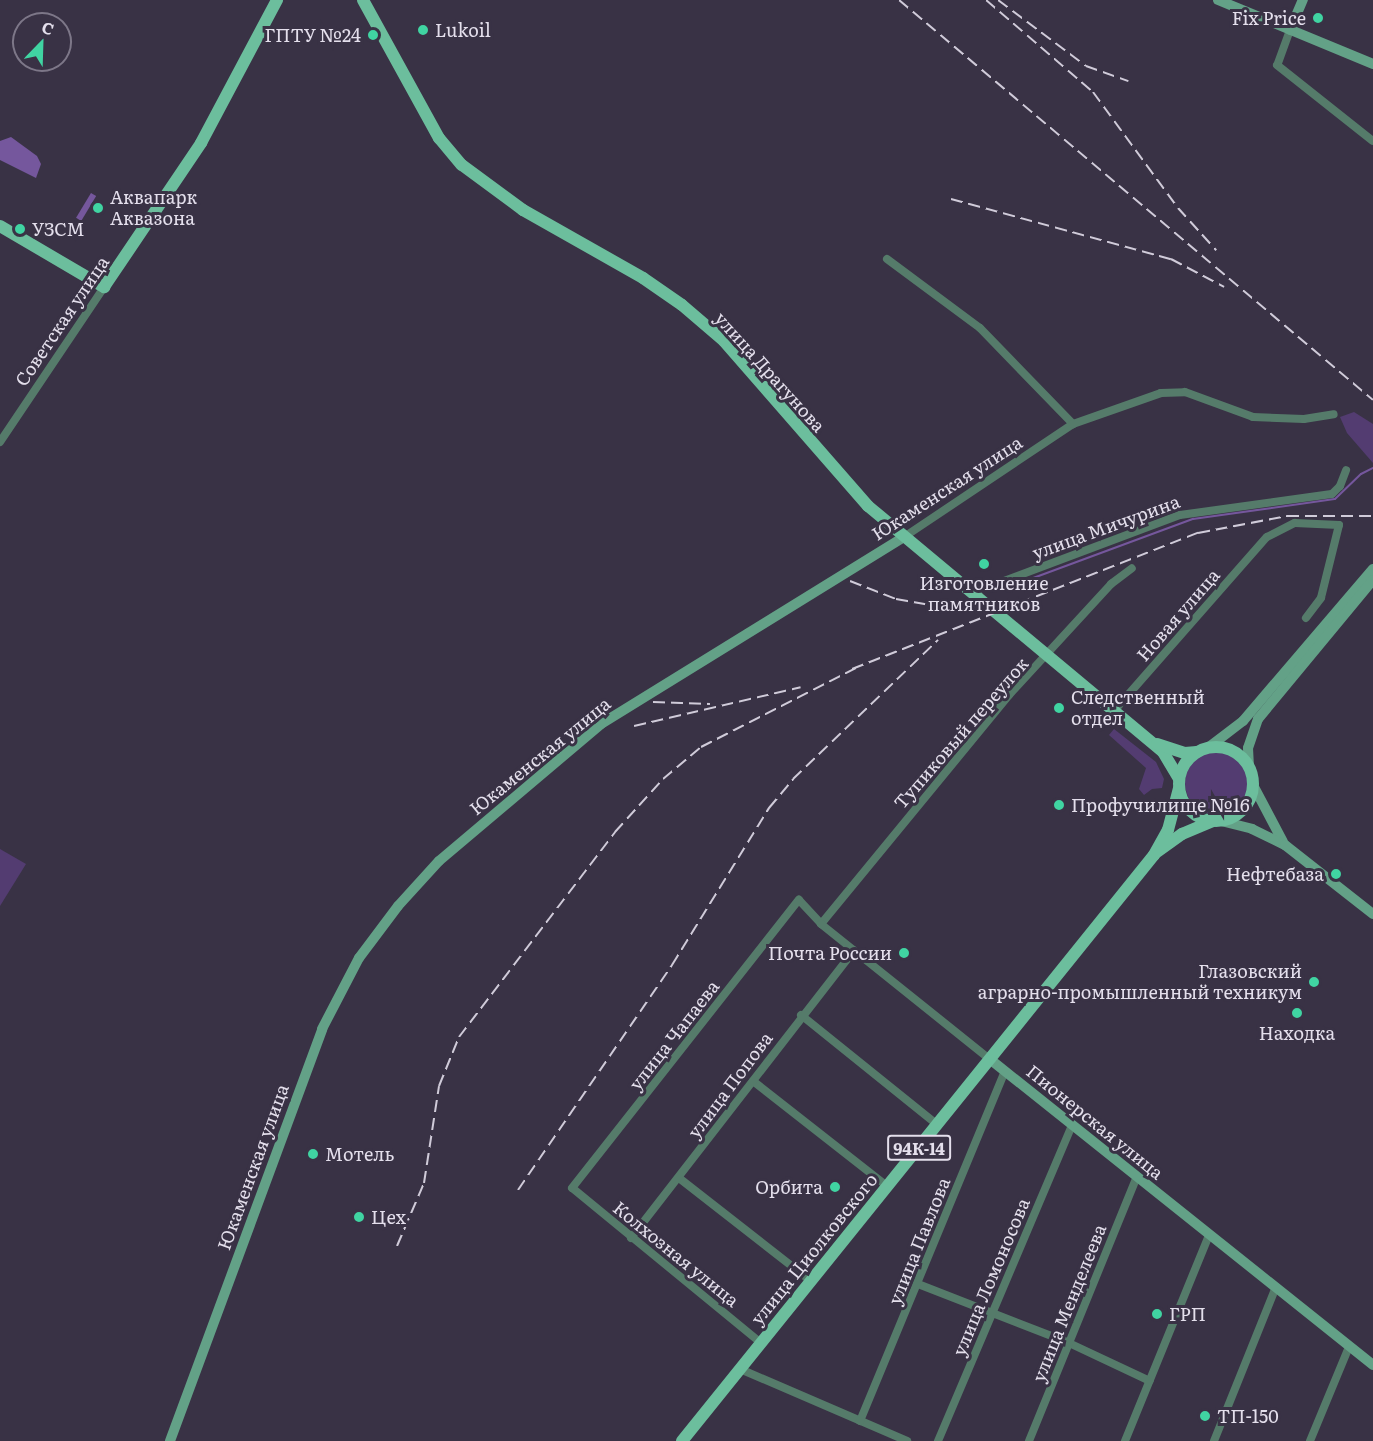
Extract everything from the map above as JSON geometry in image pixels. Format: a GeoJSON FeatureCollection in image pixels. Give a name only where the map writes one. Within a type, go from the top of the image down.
{"type":"FeatureCollection","features":[{"type":"Feature","properties":{"kind":"main road","name":"Советская улица"},"geometry":{"type":"LineString","coordinates":[[104,287],[201,143],[277,0]]}},
{"type":"Feature","properties":{"kind":"main road","name":"улица Драгунова"},"geometry":{"type":"LineString","coordinates":[[363,0],[439,138],[462,165],[514,204],[643,278],[682,304],[724,342],[868,506],[1163,752],[1179,784]]}},
{"type":"Feature","properties":{"kind":"main road"},"geometry":{"type":"LineString","coordinates":[[0,226],[104,287]]}},
{"type":"Feature","properties":{"kind":"main road","name":"улица Драгунова"},"geometry":{"type":"LineString","coordinates":[[1145,738],[1174,751],[1197,752]]}},
{"type":"Feature","properties":{"kind":"main road"},"geometry":{"type":"LineString","coordinates":[[1209,747],[1229,749],[1249,767],[1253,785],[1242,811],[1217,821],[1189,810],[1179,784],[1186,762],[1197,752],[1209,747]]}},
{"type":"Feature","properties":{"kind":"main road","name":"улица Циолковского"},"geometry":{"type":"LineString","coordinates":[[682,1441],[1154,855],[1168,830],[1179,784]]}},
{"type":"Feature","properties":{"kind":"main road","name":"улица Циолковского"},"geometry":{"type":"LineString","coordinates":[[1154,855],[1182,834],[1217,821]]}},
{"type":"Feature","properties":{"kind":"street"},"geometry":{"type":"LineString","coordinates":[[1218,0],[1373,57]]}},
{"type":"Feature","properties":{"kind":"street"},"geometry":{"type":"LineString","coordinates":[[1236,0],[1373,64]]}},
{"type":"Feature","properties":{"kind":"street"},"geometry":{"type":"LineString","coordinates":[[1303,0],[1277,65],[1373,141]]}},
{"type":"Feature","properties":{"kind":"street"},"geometry":{"type":"LineString","coordinates":[[887,259],[980,328],[1073,424]]}},
{"type":"Feature","properties":{"kind":"street","name":"Советская улица"},"geometry":{"type":"LineString","coordinates":[[0,442],[104,287]]}},
{"type":"Feature","properties":{"kind":"street","name":"Юкаменская улица"},"geometry":{"type":"LineString","coordinates":[[170,1441],[322,1029],[359,958],[392,914],[439,861],[601,724],[904,537],[1073,424],[1161,393],[1185,392],[1253,417],[1304,419],[1334,414]]}},
{"type":"Feature","properties":{"kind":"street","name":"улица Мичурина"},"geometry":{"type":"LineString","coordinates":[[972,593],[1180,515],[1332,494],[1340,486],[1346,470]]}},
{"type":"Feature","properties":{"kind":"street","name":"Новая улица"},"geometry":{"type":"LineString","coordinates":[[1113,712],[1267,537],[1295,524],[1339,525],[1321,598],[1306,618]]}},
{"type":"Feature","properties":{"kind":"street","name":"Тупиковый переулок"},"geometry":{"type":"LineString","coordinates":[[821,924],[963,750],[1111,584],[1132,568]]}},
{"type":"Feature","properties":{"kind":"street"},"geometry":{"type":"LineString","coordinates":[[1209,747],[1243,721],[1373,568]]}},
{"type":"Feature","properties":{"kind":"street"},"geometry":{"type":"LineString","coordinates":[[1249,767],[1248,748],[1258,719],[1373,580]]}},
{"type":"Feature","properties":{"kind":"street"},"geometry":{"type":"LineString","coordinates":[[1253,785],[1285,845]]}},
{"type":"Feature","properties":{"kind":"street"},"geometry":{"type":"LineString","coordinates":[[1217,821],[1252,829],[1285,845],[1373,914]]}},
{"type":"Feature","properties":{"kind":"street","name":"Пионерская улица"},"geometry":{"type":"LineString","coordinates":[[799,900],[821,924],[1373,1365]]}},
{"type":"Feature","properties":{"kind":"street","name":"улица Чапаева"},"geometry":{"type":"LineString","coordinates":[[572,1188],[799,900]]}},
{"type":"Feature","properties":{"kind":"street","name":"улица Попова"},"geometry":{"type":"LineString","coordinates":[[630,1238],[679,1178],[801,1015],[854,950]]}},
{"type":"Feature","properties":{"kind":"street"},"geometry":{"type":"LineString","coordinates":[[801,1015],[938,1125]]}},
{"type":"Feature","properties":{"kind":"street","name":"улица Павлова"},"geometry":{"type":"LineString","coordinates":[[860,1421],[1005,1071]]}},
{"type":"Feature","properties":{"kind":"street"},"geometry":{"type":"LineString","coordinates":[[753,1081],[887,1186]]}},
{"type":"Feature","properties":{"kind":"street","name":"улица Ломоносова"},"geometry":{"type":"LineString","coordinates":[[938,1441],[1071,1125]]}},
{"type":"Feature","properties":{"kind":"street","name":"улица Менделеева"},"geometry":{"type":"LineString","coordinates":[[1029,1441],[1137,1177]]}},
{"type":"Feature","properties":{"kind":"street"},"geometry":{"type":"LineString","coordinates":[[679,1178],[811,1281]]}},
{"type":"Feature","properties":{"kind":"street","name":"Колхозная улица"},"geometry":{"type":"LineString","coordinates":[[572,1188],[630,1238],[761,1343]]}},
{"type":"Feature","properties":{"kind":"street"},"geometry":{"type":"LineString","coordinates":[[1125,1441],[1209,1235]]}},
{"type":"Feature","properties":{"kind":"street"},"geometry":{"type":"LineString","coordinates":[[918,1284],[1069,1343],[1150,1381]]}},
{"type":"Feature","properties":{"kind":"street"},"geometry":{"type":"LineString","coordinates":[[1214,1441],[1276,1287]]}},
{"type":"Feature","properties":{"kind":"street"},"geometry":{"type":"LineString","coordinates":[[1310,1441],[1349,1347]]}},
{"type":"Feature","properties":{"kind":"street"},"geometry":{"type":"LineString","coordinates":[[740,1369],[907,1441]]}},
{"type":"Feature","properties":{"kind":"shaded area"},"geometry":{"type":"Polygon","coordinates":[[[11,137],[37,156],[41,164],[36,178],[0,160],[0,141],[11,137]]]}},
{"type":"Feature","properties":{"kind":"shaded area"},"geometry":{"type":"Polygon","coordinates":[[[91,193],[96,196],[81,221],[76,218],[91,193]]]}},
{"type":"Feature","properties":{"kind":"shaded area"},"geometry":{"type":"Polygon","coordinates":[[[1354,412],[1373,424],[1373,463],[1347,433],[1340,417],[1354,412]]]}},
{"type":"Feature","properties":{"kind":"shaded area"},"geometry":{"type":"Polygon","coordinates":[[[1114,729],[1156,762],[1164,779],[1162,788],[1152,789],[1144,795],[1139,789],[1146,768],[1109,735],[1114,729]]]}},
{"type":"Feature","properties":{"kind":"shaded area"},"geometry":{"type":"Polygon","coordinates":[[[1211,751],[1223,751],[1240,760],[1247,771],[1249,783],[1247,795],[1240,806],[1223,815],[1211,815],[1199,810],[1190,801],[1185,789],[1185,777],[1190,765],[1199,756],[1211,751]]]}},
{"type":"Feature","properties":{"kind":"shaded area"},"geometry":{"type":"Polygon","coordinates":[[[0,849],[26,864],[0,906],[0,849]]]}},
{"type":"Feature","properties":{"kind":"waterway"},"geometry":{"type":"LineString","coordinates":[[1017,584],[1193,519],[1335,499],[1361,474],[1373,468]]}},
{"type":"Feature","properties":{"kind":"railway"},"geometry":{"type":"LineString","coordinates":[[899,0],[1373,400]]}},
{"type":"Feature","properties":{"kind":"railway"},"geometry":{"type":"LineString","coordinates":[[986,0],[1093,92],[1178,208],[1216,250]]}},
{"type":"Feature","properties":{"kind":"railway"},"geometry":{"type":"LineString","coordinates":[[998,0],[1086,66],[1128,81]]}},
{"type":"Feature","properties":{"kind":"railway"},"geometry":{"type":"LineString","coordinates":[[951,199],[1171,259],[1224,287]]}},
{"type":"Feature","properties":{"kind":"railway"},"geometry":{"type":"LineString","coordinates":[[852,669],[1198,533],[1287,516],[1373,516]]}},
{"type":"Feature","properties":{"kind":"railway"},"geometry":{"type":"LineString","coordinates":[[850,581],[896,599],[934,606],[968,608],[1008,601]]}},
{"type":"Feature","properties":{"kind":"railway"},"geometry":{"type":"LineString","coordinates":[[518,1190],[672,965],[769,808],[793,779],[938,640]]}},
{"type":"Feature","properties":{"kind":"railway"},"geometry":{"type":"LineString","coordinates":[[397,1246],[424,1183],[439,1086],[459,1037],[615,832],[663,779],[701,747],[860,666]]}},
{"type":"Feature","properties":{"kind":"railway"},"geometry":{"type":"LineString","coordinates":[[634,726],[801,687]]}},
{"type":"Feature","properties":{"kind":"railway"},"geometry":{"type":"LineString","coordinates":[[653,702],[710,704]]}},
{"type":"Feature","properties":{"kind":"place","name":"Fix Price"},"geometry":{"type":"Point","coordinates":[1318,18]}},
{"type":"Feature","properties":{"kind":"place","name":"Lukoil"},"geometry":{"type":"Point","coordinates":[423,30]}},
{"type":"Feature","properties":{"kind":"place","name":"ГПТУ №24"},"geometry":{"type":"Point","coordinates":[373,35]}},
{"type":"Feature","properties":{"kind":"place","name":"Аквапарк Аквазона"},"geometry":{"type":"Point","coordinates":[98,208]}},
{"type":"Feature","properties":{"kind":"place","name":"УЗСМ"},"geometry":{"type":"Point","coordinates":[20,229]}},
{"type":"Feature","properties":{"kind":"place","name":"Изготовление памятников"},"geometry":{"type":"Point","coordinates":[984,564]}},
{"type":"Feature","properties":{"kind":"place","name":"Следственный отдел"},"geometry":{"type":"Point","coordinates":[1059,708]}},
{"type":"Feature","properties":{"kind":"place","name":"Профучилище №16"},"geometry":{"type":"Point","coordinates":[1059,805]}},
{"type":"Feature","properties":{"kind":"place","name":"Нефтебаза"},"geometry":{"type":"Point","coordinates":[1336,874]}},
{"type":"Feature","properties":{"kind":"place","name":"Почта России"},"geometry":{"type":"Point","coordinates":[904,953]}},
{"type":"Feature","properties":{"kind":"place","name":"Глазовский аграрно-промышленный техникум"},"geometry":{"type":"Point","coordinates":[1314,982]}},
{"type":"Feature","properties":{"kind":"place","name":"Находка"},"geometry":{"type":"Point","coordinates":[1297,1013]}},
{"type":"Feature","properties":{"kind":"place","name":"Мотель"},"geometry":{"type":"Point","coordinates":[313,1154]}},
{"type":"Feature","properties":{"kind":"place","name":"Орбита"},"geometry":{"type":"Point","coordinates":[835,1187]}},
{"type":"Feature","properties":{"kind":"place","name":"Цех"},"geometry":{"type":"Point","coordinates":[359,1217]}},
{"type":"Feature","properties":{"kind":"place","name":"ГРП"},"geometry":{"type":"Point","coordinates":[1157,1314]}},
{"type":"Feature","properties":{"kind":"place","name":"ТП-150"},"geometry":{"type":"Point","coordinates":[1205,1416]}}]}
